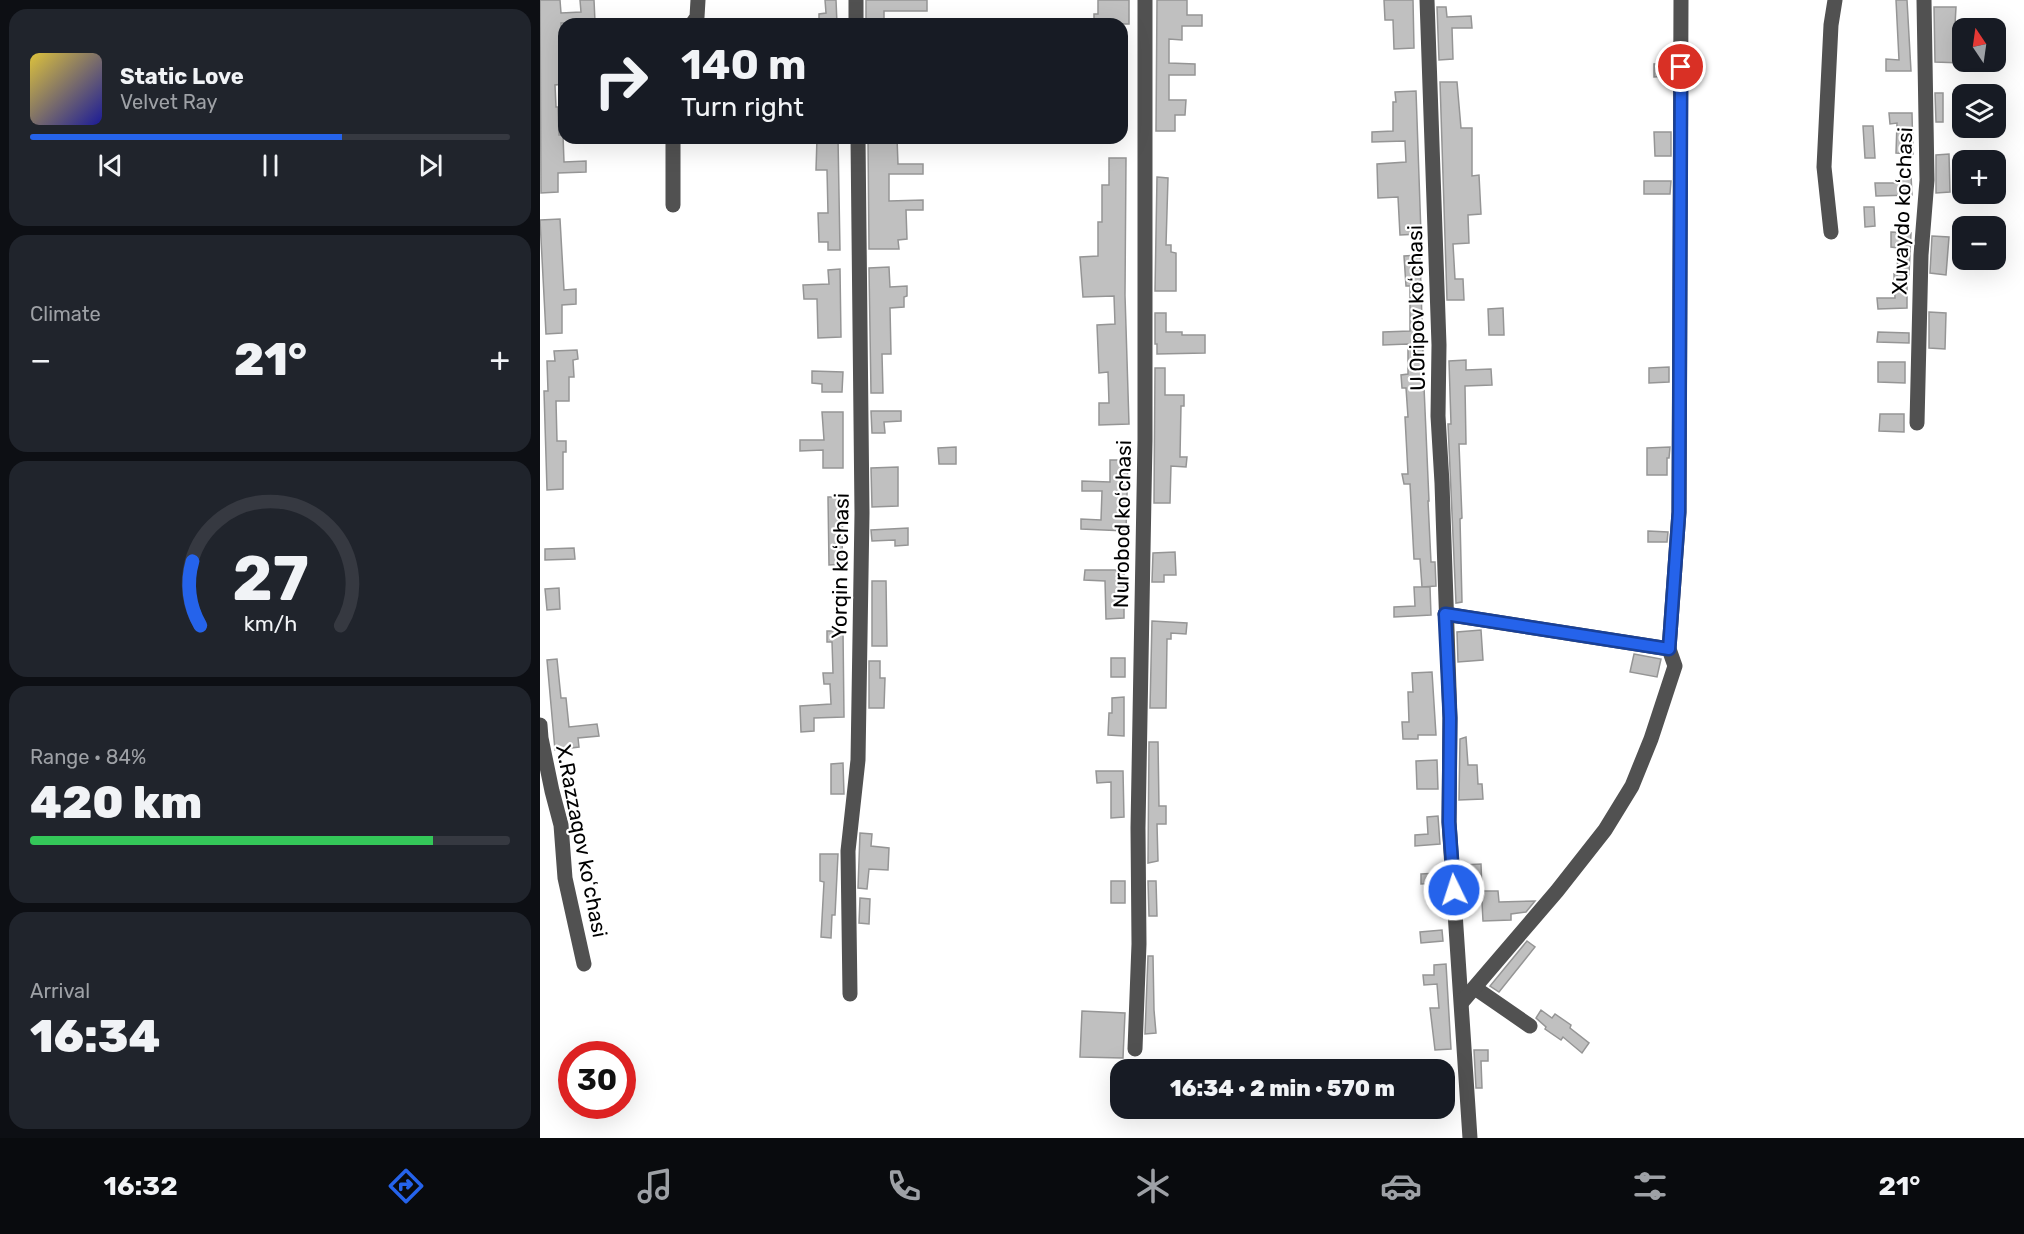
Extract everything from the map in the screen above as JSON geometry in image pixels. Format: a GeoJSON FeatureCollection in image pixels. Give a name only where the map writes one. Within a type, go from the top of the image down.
{"type":"FeatureCollection","features":[{"type":"Feature","properties":{"kind":"street"},"geometry":{"type":"LineString","coordinates":[[696,18],[698,0]]}},
{"type":"Feature","properties":{"kind":"street"},"geometry":{"type":"LineString","coordinates":[[856,0],[856,18]]}},
{"type":"Feature","properties":{"kind":"street","name":"Nurobod koʻchasi"},"geometry":{"type":"LineString","coordinates":[[1135,1049],[1139,944],[1138,828],[1145,440],[1145,0]]}},
{"type":"Feature","properties":{"kind":"street","name":"U.Oripov koʻchasi"},"geometry":{"type":"LineString","coordinates":[[1427,0],[1439,334],[1438,416],[1443,483],[1445,614],[1450,718],[1449,822],[1470,1138]]}},
{"type":"Feature","properties":{"kind":"street"},"geometry":{"type":"LineString","coordinates":[[1462,1002],[1605,830],[1632,786],[1651,739],[1675,666],[1669,649],[1679,512],[1681,0]]}},
{"type":"Feature","properties":{"kind":"street"},"geometry":{"type":"LineString","coordinates":[[1831,232],[1824,167],[1831,25],[1835,0]]}},
{"type":"Feature","properties":{"kind":"street","name":"Xuvaydo koʻchasi"},"geometry":{"type":"LineString","coordinates":[[1917,423],[1922,255],[1927,180],[1924,0]]}},
{"type":"Feature","properties":{"kind":"street"},"geometry":{"type":"LineString","coordinates":[[673,144],[673,205]]}},
{"type":"Feature","properties":{"kind":"street","name":"Yorqin koʻchasi"},"geometry":{"type":"LineString","coordinates":[[850,994],[848,851],[858,760],[862,513],[858,144]]}},
{"type":"Feature","properties":{"kind":"street"},"geometry":{"type":"LineString","coordinates":[[1445,614],[1669,649]]}},
{"type":"Feature","properties":{"kind":"street","name":"X.Razzaqov koʻchasi"},"geometry":{"type":"LineString","coordinates":[[540,725],[552,791],[561,825],[565,878],[584,964]]}},
{"type":"Feature","properties":{"kind":"street"},"geometry":{"type":"LineString","coordinates":[[1475,988],[1530,1026]]}},
{"type":"Feature","properties":{"kind":"building"},"geometry":{"type":"Polygon","coordinates":[[[540,0],[560,0],[561,13],[581,12],[580,0],[594,0],[595,18],[558,18],[558,85],[555,85],[556,107],[558,107],[558,144],[563,144],[564,162],[586,161],[586,172],[558,173],[558,192],[541,193],[540,0]]]}},
{"type":"Feature","properties":{"kind":"building"},"geometry":{"type":"Polygon","coordinates":[[[825,0],[836,0],[837,18],[819,18],[819,14],[826,13],[825,0]]]}},
{"type":"Feature","properties":{"kind":"building"},"geometry":{"type":"Polygon","coordinates":[[[866,0],[927,0],[927,11],[884,11],[884,18],[866,18],[866,0]]]}},
{"type":"Feature","properties":{"kind":"building"},"geometry":{"type":"Polygon","coordinates":[[[1098,0],[1129,0],[1129,24],[1128,18],[1094,18],[1094,14],[1098,14],[1098,0]]]}},
{"type":"Feature","properties":{"kind":"building"},"geometry":{"type":"Polygon","coordinates":[[[1157,0],[1187,0],[1187,15],[1202,15],[1202,26],[1182,26],[1182,40],[1169,39],[1169,63],[1195,64],[1195,75],[1169,75],[1169,100],[1186,100],[1185,115],[1175,115],[1175,131],[1156,131],[1157,0]]]}},
{"type":"Feature","properties":{"kind":"building"},"geometry":{"type":"Polygon","coordinates":[[[1384,0],[1413,0],[1414,48],[1394,49],[1393,20],[1385,20],[1384,0]]]}},
{"type":"Feature","properties":{"kind":"building"},"geometry":{"type":"Polygon","coordinates":[[[1896,0],[1907,0],[1911,71],[1886,71],[1886,59],[1899,60],[1896,0]]]}},
{"type":"Feature","properties":{"kind":"building"},"geometry":{"type":"Polygon","coordinates":[[[1437,7],[1446,7],[1447,17],[1471,16],[1472,28],[1452,28],[1453,59],[1439,60],[1437,7]]]}},
{"type":"Feature","properties":{"kind":"building"},"geometry":{"type":"Polygon","coordinates":[[[1934,7],[1956,7],[1955,18],[1952,18],[1952,63],[1935,62],[1934,7]]]}},
{"type":"Feature","properties":{"kind":"building"},"geometry":{"type":"Polygon","coordinates":[[[1668,63],[1669,76],[1654,77],[1654,64],[1668,63]]]}},
{"type":"Feature","properties":{"kind":"building"},"geometry":{"type":"Polygon","coordinates":[[[1440,82],[1457,82],[1461,128],[1472,128],[1472,176],[1479,175],[1481,214],[1468,215],[1469,243],[1453,244],[1455,279],[1463,279],[1464,300],[1447,300],[1440,82]]]}},
{"type":"Feature","properties":{"kind":"building"},"geometry":{"type":"Polygon","coordinates":[[[1416,91],[1421,234],[1400,235],[1398,197],[1378,198],[1377,164],[1406,162],[1405,141],[1372,142],[1372,132],[1393,131],[1395,92],[1416,91]]]}},
{"type":"Feature","properties":{"kind":"building"},"geometry":{"type":"Polygon","coordinates":[[[1935,93],[1943,93],[1943,122],[1936,122],[1935,93]]]}},
{"type":"Feature","properties":{"kind":"building"},"geometry":{"type":"Polygon","coordinates":[[[1889,113],[1912,113],[1913,154],[1896,153],[1897,123],[1890,124],[1889,113]]]}},
{"type":"Feature","properties":{"kind":"building"},"geometry":{"type":"Polygon","coordinates":[[[1863,126],[1873,126],[1875,158],[1865,158],[1863,126]]]}},
{"type":"Feature","properties":{"kind":"building"},"geometry":{"type":"Polygon","coordinates":[[[1654,132],[1671,132],[1671,156],[1655,156],[1654,132]]]}},
{"type":"Feature","properties":{"kind":"building"},"geometry":{"type":"Polygon","coordinates":[[[817,144],[838,144],[840,250],[828,250],[828,242],[819,242],[818,213],[828,213],[827,170],[816,170],[817,144]]]}},
{"type":"Feature","properties":{"kind":"building"},"geometry":{"type":"Polygon","coordinates":[[[868,144],[897,144],[898,164],[923,164],[923,174],[889,174],[889,201],[923,200],[923,210],[906,210],[907,239],[898,240],[899,249],[869,249],[868,144]]]}},
{"type":"Feature","properties":{"kind":"building"},"geometry":{"type":"Polygon","coordinates":[[[1949,154],[1950,192],[1936,193],[1936,155],[1949,154]]]}},
{"type":"Feature","properties":{"kind":"building"},"geometry":{"type":"Polygon","coordinates":[[[1109,158],[1126,158],[1125,295],[1129,424],[1099,425],[1099,403],[1109,403],[1108,372],[1099,373],[1097,325],[1115,324],[1114,296],[1083,297],[1080,257],[1098,256],[1098,222],[1102,222],[1102,185],[1109,185],[1109,158]]]}},
{"type":"Feature","properties":{"kind":"building"},"geometry":{"type":"Polygon","coordinates":[[[1900,175],[1911,175],[1912,195],[1876,196],[1875,183],[1900,183],[1900,175]]]}},
{"type":"Feature","properties":{"kind":"building"},"geometry":{"type":"Polygon","coordinates":[[[1157,177],[1168,178],[1166,245],[1171,245],[1171,252],[1176,253],[1176,291],[1155,291],[1157,177]]]}},
{"type":"Feature","properties":{"kind":"building"},"geometry":{"type":"Polygon","coordinates":[[[1644,181],[1671,181],[1670,194],[1644,194],[1644,181]]]}},
{"type":"Feature","properties":{"kind":"building"},"geometry":{"type":"Polygon","coordinates":[[[1864,207],[1874,207],[1875,226],[1865,227],[1864,207]]]}},
{"type":"Feature","properties":{"kind":"building"},"geometry":{"type":"Polygon","coordinates":[[[560,219],[564,290],[576,289],[576,304],[562,305],[562,333],[546,334],[540,220],[560,219]]]}},
{"type":"Feature","properties":{"kind":"building"},"geometry":{"type":"Polygon","coordinates":[[[1891,232],[1911,233],[1907,308],[1878,309],[1877,298],[1895,298],[1894,274],[1897,275],[1898,248],[1891,247],[1891,232]]]}},
{"type":"Feature","properties":{"kind":"building"},"geometry":{"type":"Polygon","coordinates":[[[1932,236],[1949,237],[1946,275],[1930,273],[1932,236]]]}},
{"type":"Feature","properties":{"kind":"building"},"geometry":{"type":"Polygon","coordinates":[[[1420,255],[1428,501],[1431,562],[1435,562],[1436,586],[1422,587],[1420,559],[1414,559],[1410,484],[1404,484],[1402,474],[1408,474],[1406,388],[1402,388],[1401,375],[1408,374],[1408,344],[1383,345],[1383,332],[1410,331],[1410,286],[1406,286],[1404,256],[1420,255]]]}},
{"type":"Feature","properties":{"kind":"building"},"geometry":{"type":"Polygon","coordinates":[[[889,267],[890,287],[907,286],[907,296],[904,297],[904,307],[890,308],[891,354],[882,354],[883,393],[871,393],[869,268],[889,267]]]}},
{"type":"Feature","properties":{"kind":"building"},"geometry":{"type":"Polygon","coordinates":[[[840,269],[841,337],[818,338],[817,299],[804,299],[803,285],[829,284],[828,270],[840,269]]]}},
{"type":"Feature","properties":{"kind":"building"},"geometry":{"type":"Polygon","coordinates":[[[1503,308],[1504,335],[1489,335],[1488,309],[1503,308]]]}},
{"type":"Feature","properties":{"kind":"building"},"geometry":{"type":"Polygon","coordinates":[[[1929,312],[1946,313],[1945,349],[1929,348],[1929,312]]]}},
{"type":"Feature","properties":{"kind":"building"},"geometry":{"type":"Polygon","coordinates":[[[1155,313],[1166,313],[1166,332],[1205,335],[1205,353],[1157,354],[1155,313]]]}},
{"type":"Feature","properties":{"kind":"building"},"geometry":{"type":"Polygon","coordinates":[[[1878,332],[1909,333],[1909,343],[1877,342],[1878,332]]]}},
{"type":"Feature","properties":{"kind":"building"},"geometry":{"type":"Polygon","coordinates":[[[577,350],[578,359],[573,360],[574,377],[569,377],[569,401],[556,401],[557,441],[566,441],[566,452],[563,452],[563,489],[547,490],[544,391],[548,391],[547,361],[555,361],[554,351],[577,350]]]}},
{"type":"Feature","properties":{"kind":"building"},"geometry":{"type":"Polygon","coordinates":[[[1466,360],[1466,370],[1491,369],[1492,385],[1465,386],[1466,444],[1459,444],[1462,602],[1456,603],[1448,424],[1451,424],[1449,361],[1466,360]]]}},
{"type":"Feature","properties":{"kind":"building"},"geometry":{"type":"Polygon","coordinates":[[[1878,362],[1905,362],[1905,383],[1878,382],[1878,362]]]}},
{"type":"Feature","properties":{"kind":"building"},"geometry":{"type":"Polygon","coordinates":[[[1669,367],[1669,382],[1649,383],[1649,368],[1669,367]]]}},
{"type":"Feature","properties":{"kind":"building"},"geometry":{"type":"Polygon","coordinates":[[[1155,368],[1165,368],[1165,395],[1184,395],[1184,406],[1181,406],[1180,457],[1187,457],[1186,467],[1171,466],[1170,503],[1154,503],[1155,368]]]}},
{"type":"Feature","properties":{"kind":"building"},"geometry":{"type":"Polygon","coordinates":[[[812,371],[843,372],[842,392],[822,392],[822,384],[812,383],[812,371]]]}},
{"type":"Feature","properties":{"kind":"building"},"geometry":{"type":"Polygon","coordinates":[[[871,411],[901,411],[901,421],[884,422],[885,433],[872,433],[871,411]]]}},
{"type":"Feature","properties":{"kind":"building"},"geometry":{"type":"Polygon","coordinates":[[[822,412],[843,412],[843,468],[823,468],[823,450],[800,451],[800,440],[824,440],[822,412]]]}},
{"type":"Feature","properties":{"kind":"building"},"geometry":{"type":"Polygon","coordinates":[[[1880,414],[1904,414],[1904,432],[1879,431],[1880,414]]]}},
{"type":"Feature","properties":{"kind":"building"},"geometry":{"type":"Polygon","coordinates":[[[956,447],[956,464],[939,464],[938,448],[956,447]]]}},
{"type":"Feature","properties":{"kind":"building"},"geometry":{"type":"Polygon","coordinates":[[[1670,447],[1669,458],[1667,458],[1667,475],[1647,475],[1647,448],[1670,447]]]}},
{"type":"Feature","properties":{"kind":"building"},"geometry":{"type":"Polygon","coordinates":[[[1110,460],[1128,460],[1126,531],[1081,529],[1081,519],[1101,520],[1102,491],[1082,491],[1082,481],[1110,482],[1110,460]]]}},
{"type":"Feature","properties":{"kind":"building"},"geometry":{"type":"Polygon","coordinates":[[[898,467],[898,506],[872,507],[871,468],[898,467]]]}},
{"type":"Feature","properties":{"kind":"building"},"geometry":{"type":"Polygon","coordinates":[[[828,497],[843,497],[842,564],[829,565],[828,497]]]}},
{"type":"Feature","properties":{"kind":"building"},"geometry":{"type":"Polygon","coordinates":[[[908,528],[908,545],[895,546],[895,540],[872,541],[871,530],[908,528]]]}},
{"type":"Feature","properties":{"kind":"building"},"geometry":{"type":"Polygon","coordinates":[[[1648,531],[1668,532],[1667,542],[1648,542],[1648,531]]]}},
{"type":"Feature","properties":{"kind":"building"},"geometry":{"type":"Polygon","coordinates":[[[574,548],[575,559],[545,560],[545,549],[574,548]]]}},
{"type":"Feature","properties":{"kind":"building"},"geometry":{"type":"Polygon","coordinates":[[[1175,552],[1176,575],[1164,575],[1164,582],[1152,582],[1153,553],[1175,552]]]}},
{"type":"Feature","properties":{"kind":"building"},"geometry":{"type":"Polygon","coordinates":[[[1085,570],[1124,570],[1124,618],[1106,619],[1105,581],[1084,580],[1085,570]]]}},
{"type":"Feature","properties":{"kind":"building"},"geometry":{"type":"Polygon","coordinates":[[[872,581],[886,581],[887,646],[872,646],[872,581]]]}},
{"type":"Feature","properties":{"kind":"building"},"geometry":{"type":"Polygon","coordinates":[[[1414,587],[1430,587],[1431,615],[1394,617],[1394,607],[1415,606],[1414,587]]]}},
{"type":"Feature","properties":{"kind":"building"},"geometry":{"type":"Polygon","coordinates":[[[559,588],[560,609],[547,610],[545,589],[559,588]]]}},
{"type":"Feature","properties":{"kind":"building"},"geometry":{"type":"Polygon","coordinates":[[[1152,621],[1187,623],[1186,634],[1171,633],[1171,639],[1167,639],[1166,708],[1150,708],[1152,621]]]}},
{"type":"Feature","properties":{"kind":"building"},"geometry":{"type":"Polygon","coordinates":[[[1481,630],[1483,660],[1458,662],[1457,632],[1481,630]]]}},
{"type":"Feature","properties":{"kind":"building"},"geometry":{"type":"Polygon","coordinates":[[[827,631],[843,631],[844,717],[814,718],[814,731],[801,732],[800,706],[831,704],[830,684],[824,684],[823,673],[833,673],[832,642],[827,642],[827,631]]]}},
{"type":"Feature","properties":{"kind":"building"},"geometry":{"type":"Polygon","coordinates":[[[1634,654],[1661,659],[1657,677],[1630,672],[1634,654]]]}},
{"type":"Feature","properties":{"kind":"building"},"geometry":{"type":"Polygon","coordinates":[[[1111,658],[1125,658],[1125,677],[1111,677],[1111,658]]]}},
{"type":"Feature","properties":{"kind":"building"},"geometry":{"type":"Polygon","coordinates":[[[557,659],[561,698],[566,698],[569,727],[597,724],[599,736],[578,738],[579,747],[555,750],[547,660],[557,659]]]}},
{"type":"Feature","properties":{"kind":"building"},"geometry":{"type":"Polygon","coordinates":[[[869,661],[880,661],[880,678],[885,678],[884,708],[869,708],[869,661]]]}},
{"type":"Feature","properties":{"kind":"building"},"geometry":{"type":"Polygon","coordinates":[[[1432,672],[1436,735],[1418,735],[1418,739],[1403,739],[1402,722],[1409,722],[1408,692],[1413,692],[1412,673],[1432,672]]]}},
{"type":"Feature","properties":{"kind":"building"},"geometry":{"type":"Polygon","coordinates":[[[1124,697],[1124,736],[1108,735],[1112,698],[1124,697]]]}},
{"type":"Feature","properties":{"kind":"building"},"geometry":{"type":"Polygon","coordinates":[[[1466,737],[1468,765],[1477,765],[1478,784],[1482,784],[1483,799],[1459,800],[1460,739],[1466,737]]]}},
{"type":"Feature","properties":{"kind":"building"},"geometry":{"type":"Polygon","coordinates":[[[1149,742],[1158,742],[1159,806],[1166,806],[1166,824],[1157,824],[1158,861],[1148,863],[1149,742]]]}},
{"type":"Feature","properties":{"kind":"building"},"geometry":{"type":"Polygon","coordinates":[[[1437,760],[1438,789],[1417,789],[1416,761],[1437,760]]]}},
{"type":"Feature","properties":{"kind":"building"},"geometry":{"type":"Polygon","coordinates":[[[843,763],[844,794],[831,794],[831,764],[843,763]]]}},
{"type":"Feature","properties":{"kind":"building"},"geometry":{"type":"Polygon","coordinates":[[[1096,771],[1123,771],[1124,817],[1111,818],[1111,782],[1097,783],[1096,771]]]}},
{"type":"Feature","properties":{"kind":"building"},"geometry":{"type":"Polygon","coordinates":[[[1438,816],[1440,844],[1415,846],[1415,835],[1428,834],[1427,817],[1438,816]]]}},
{"type":"Feature","properties":{"kind":"building"},"geometry":{"type":"Polygon","coordinates":[[[860,833],[872,834],[871,846],[889,848],[888,870],[869,869],[867,889],[858,888],[860,833]]]}},
{"type":"Feature","properties":{"kind":"building"},"geometry":{"type":"Polygon","coordinates":[[[820,854],[838,854],[835,915],[832,915],[831,938],[821,937],[824,882],[820,881],[820,854]]]}},
{"type":"Feature","properties":{"kind":"building"},"geometry":{"type":"Polygon","coordinates":[[[1481,864],[1482,891],[1498,891],[1499,902],[1535,901],[1526,912],[1511,914],[1511,920],[1483,921],[1482,902],[1464,903],[1462,865],[1481,864]]]}},
{"type":"Feature","properties":{"kind":"building"},"geometry":{"type":"Polygon","coordinates":[[[1439,873],[1439,883],[1421,884],[1421,874],[1439,873]]]}},
{"type":"Feature","properties":{"kind":"building"},"geometry":{"type":"Polygon","coordinates":[[[1111,881],[1125,881],[1125,903],[1111,903],[1111,881]]]}},
{"type":"Feature","properties":{"kind":"building"},"geometry":{"type":"Polygon","coordinates":[[[1148,881],[1156,881],[1157,916],[1149,916],[1148,881]]]}},
{"type":"Feature","properties":{"kind":"building"},"geometry":{"type":"Polygon","coordinates":[[[860,898],[870,899],[869,924],[859,923],[860,898]]]}},
{"type":"Feature","properties":{"kind":"building"},"geometry":{"type":"Polygon","coordinates":[[[1442,930],[1443,941],[1421,943],[1420,932],[1442,930]]]}},
{"type":"Feature","properties":{"kind":"building"},"geometry":{"type":"Polygon","coordinates":[[[1527,941],[1535,947],[1499,992],[1490,986],[1527,941]]]}},
{"type":"Feature","properties":{"kind":"building"},"geometry":{"type":"Polygon","coordinates":[[[1148,956],[1153,956],[1156,1033],[1145,1034],[1148,956]]]}},
{"type":"Feature","properties":{"kind":"building"},"geometry":{"type":"Polygon","coordinates":[[[1446,964],[1451,1049],[1435,1050],[1430,1008],[1439,1008],[1437,984],[1424,985],[1423,975],[1434,975],[1434,965],[1446,964]]]}},
{"type":"Feature","properties":{"kind":"building"},"geometry":{"type":"Polygon","coordinates":[[[1541,1010],[1552,1018],[1555,1014],[1571,1025],[1570,1028],[1589,1043],[1582,1053],[1563,1037],[1561,1040],[1545,1029],[1546,1027],[1536,1018],[1541,1010]]]}},
{"type":"Feature","properties":{"kind":"building"},"geometry":{"type":"Polygon","coordinates":[[[1082,1011],[1125,1013],[1123,1058],[1080,1057],[1082,1011]]]}},
{"type":"Feature","properties":{"kind":"building"},"geometry":{"type":"Polygon","coordinates":[[[1474,1050],[1488,1050],[1488,1061],[1481,1061],[1482,1088],[1476,1088],[1474,1050]]]}},
{"type":"Feature","properties":{"kind":"route"},"geometry":{"type":"LineString","coordinates":[[1454,890],[1449,822],[1450,718],[1445,614],[1669,649],[1679,512],[1681,67]]}}]}
